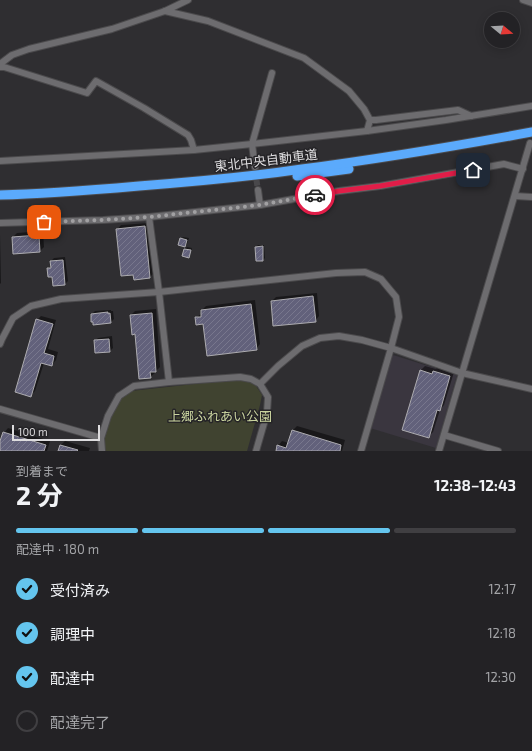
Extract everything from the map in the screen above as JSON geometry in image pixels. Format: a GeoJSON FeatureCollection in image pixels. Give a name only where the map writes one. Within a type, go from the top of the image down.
{"type":"FeatureCollection","features":[{"type":"Feature","properties":{"kind":"highway","name":"東北中央自動車道"},"geometry":{"type":"LineString","coordinates":[[0,195],[80,191],[221,179],[294,170],[532,132]]}},
{"type":"Feature","properties":{"kind":"highway","name":"東北中央自動車道"},"geometry":{"type":"LineString","coordinates":[[0,200],[75,197],[159,191],[310,175],[458,151],[531,141]]}},
{"type":"Feature","properties":{"kind":"street"},"geometry":{"type":"LineString","coordinates":[[0,64],[12,55],[29,49],[112,28],[165,11],[188,0]]}},
{"type":"Feature","properties":{"kind":"street"},"geometry":{"type":"LineString","coordinates":[[523,0],[532,3]]}},
{"type":"Feature","properties":{"kind":"street"},"geometry":{"type":"LineString","coordinates":[[165,11],[208,21],[304,58],[349,91],[364,109],[370,120],[367,131]]}},
{"type":"Feature","properties":{"kind":"street"},"geometry":{"type":"LineString","coordinates":[[0,68],[4,67],[87,93],[96,81],[185,132],[191,140],[194,150]]}},
{"type":"Feature","properties":{"kind":"street"},"geometry":{"type":"LineString","coordinates":[[255,167],[252,144],[272,73]]}},
{"type":"Feature","properties":{"kind":"street"},"geometry":{"type":"LineString","coordinates":[[0,161],[194,150],[367,131],[532,106]]}},
{"type":"Feature","properties":{"kind":"street"},"geometry":{"type":"LineString","coordinates":[[370,120],[458,110],[471,116]]}},
{"type":"Feature","properties":{"kind":"street"},"geometry":{"type":"LineString","coordinates":[[439,451],[523,169],[530,152],[531,141]]}},
{"type":"Feature","properties":{"kind":"street"},"geometry":{"type":"LineString","coordinates":[[0,223],[149,217],[260,205],[504,164],[523,169]]}},
{"type":"Feature","properties":{"kind":"street"},"geometry":{"type":"LineString","coordinates":[[258,190],[260,205]]}},
{"type":"Feature","properties":{"kind":"street"},"geometry":{"type":"LineString","coordinates":[[515,196],[532,198]]}},
{"type":"Feature","properties":{"kind":"street"},"geometry":{"type":"LineString","coordinates":[[149,217],[169,382]]}},
{"type":"Feature","properties":{"kind":"street"},"geometry":{"type":"LineString","coordinates":[[0,344],[13,318],[31,306],[61,299],[159,292],[336,273],[365,272],[381,279],[396,297],[399,317],[361,451]]}},
{"type":"Feature","properties":{"kind":"street"},"geometry":{"type":"LineString","coordinates":[[260,384],[278,366],[302,346],[320,338],[339,336],[362,340],[391,348],[462,373],[532,389]]}},
{"type":"Feature","properties":{"kind":"street"},"geometry":{"type":"LineString","coordinates":[[102,451],[101,438],[108,416],[119,396],[134,386],[240,376],[251,379],[260,384],[268,397],[267,413],[256,451]]}},
{"type":"Feature","properties":{"kind":"street"},"geometry":{"type":"LineString","coordinates":[[0,409],[101,438]]}},
{"type":"Feature","properties":{"kind":"street"},"geometry":{"type":"LineString","coordinates":[[444,435],[498,451]]}},
{"type":"Feature","properties":{"kind":"shaded area"},"geometry":{"type":"Polygon","coordinates":[[[393,355],[457,375],[436,448],[370,428],[391,357],[393,355]]]}},
{"type":"Feature","properties":{"kind":"green space","name":"上郷ふれあい公園"},"geometry":{"type":"Polygon","coordinates":[[[240,379],[248,381],[256,386],[262,395],[247,451],[100,451],[104,422],[112,401],[116,396],[131,391],[240,379]]]}},
{"type":"Feature","properties":{"kind":"building"},"geometry":{"type":"Polygon","coordinates":[[[145,226],[150,278],[134,280],[133,275],[121,276],[116,229],[145,226]]]}},
{"type":"Feature","properties":{"kind":"building"},"geometry":{"type":"Polygon","coordinates":[[[39,235],[40,252],[13,254],[12,237],[39,235]]]}},
{"type":"Feature","properties":{"kind":"building"},"geometry":{"type":"Polygon","coordinates":[[[180,238],[187,240],[185,247],[178,245],[180,238]]]}},
{"type":"Feature","properties":{"kind":"building"},"geometry":{"type":"Polygon","coordinates":[[[263,246],[263,261],[256,261],[255,247],[263,246]]]}},
{"type":"Feature","properties":{"kind":"building"},"geometry":{"type":"Polygon","coordinates":[[[184,249],[191,250],[189,258],[182,256],[184,249]]]}},
{"type":"Feature","properties":{"kind":"building"},"geometry":{"type":"Polygon","coordinates":[[[63,260],[65,285],[53,286],[52,277],[48,277],[47,268],[51,268],[50,261],[63,260]]]}},
{"type":"Feature","properties":{"kind":"building"},"geometry":{"type":"Polygon","coordinates":[[[313,296],[316,322],[273,326],[271,301],[313,296]]]}},
{"type":"Feature","properties":{"kind":"building"},"geometry":{"type":"Polygon","coordinates":[[[251,304],[257,350],[207,356],[203,324],[196,325],[195,317],[201,317],[201,310],[251,304]]]}},
{"type":"Feature","properties":{"kind":"building"},"geometry":{"type":"Polygon","coordinates":[[[108,312],[108,314],[110,313],[111,323],[93,325],[93,322],[91,322],[91,314],[108,312]]]}},
{"type":"Feature","properties":{"kind":"building"},"geometry":{"type":"Polygon","coordinates":[[[152,313],[156,372],[150,372],[151,378],[139,379],[135,334],[132,335],[130,315],[152,313]]]}},
{"type":"Feature","properties":{"kind":"building"},"geometry":{"type":"Polygon","coordinates":[[[36,319],[53,324],[44,353],[54,356],[52,366],[41,363],[31,397],[15,392],[36,319]]]}},
{"type":"Feature","properties":{"kind":"building"},"geometry":{"type":"Polygon","coordinates":[[[109,339],[110,352],[95,353],[94,340],[109,339]]]}},
{"type":"Feature","properties":{"kind":"building"},"geometry":{"type":"Polygon","coordinates":[[[420,370],[432,374],[433,371],[450,376],[440,411],[437,410],[429,438],[402,430],[420,370]]]}},
{"type":"Feature","properties":{"kind":"building"},"geometry":{"type":"Polygon","coordinates":[[[292,430],[341,445],[340,451],[276,451],[277,445],[286,448],[292,430]]]}},
{"type":"Feature","properties":{"kind":"building"},"geometry":{"type":"Polygon","coordinates":[[[3,432],[46,445],[44,451],[0,451],[0,441],[3,432]]]}},
{"type":"Feature","properties":{"kind":"building"},"geometry":{"type":"Polygon","coordinates":[[[60,445],[78,450],[58,451],[60,445]]]}},
{"type":"Feature","properties":{"kind":"tunnel"},"geometry":{"type":"LineString","coordinates":[[255,171],[258,190]]}},
{"type":"Feature","properties":{"kind":"way so far"},"geometry":{"type":"LineString","coordinates":[[44,222],[149,217],[260,205],[315,195]]}},
{"type":"Feature","properties":{"kind":"route"},"geometry":{"type":"LineString","coordinates":[[315,195],[380,186],[473,170]]}}]}
